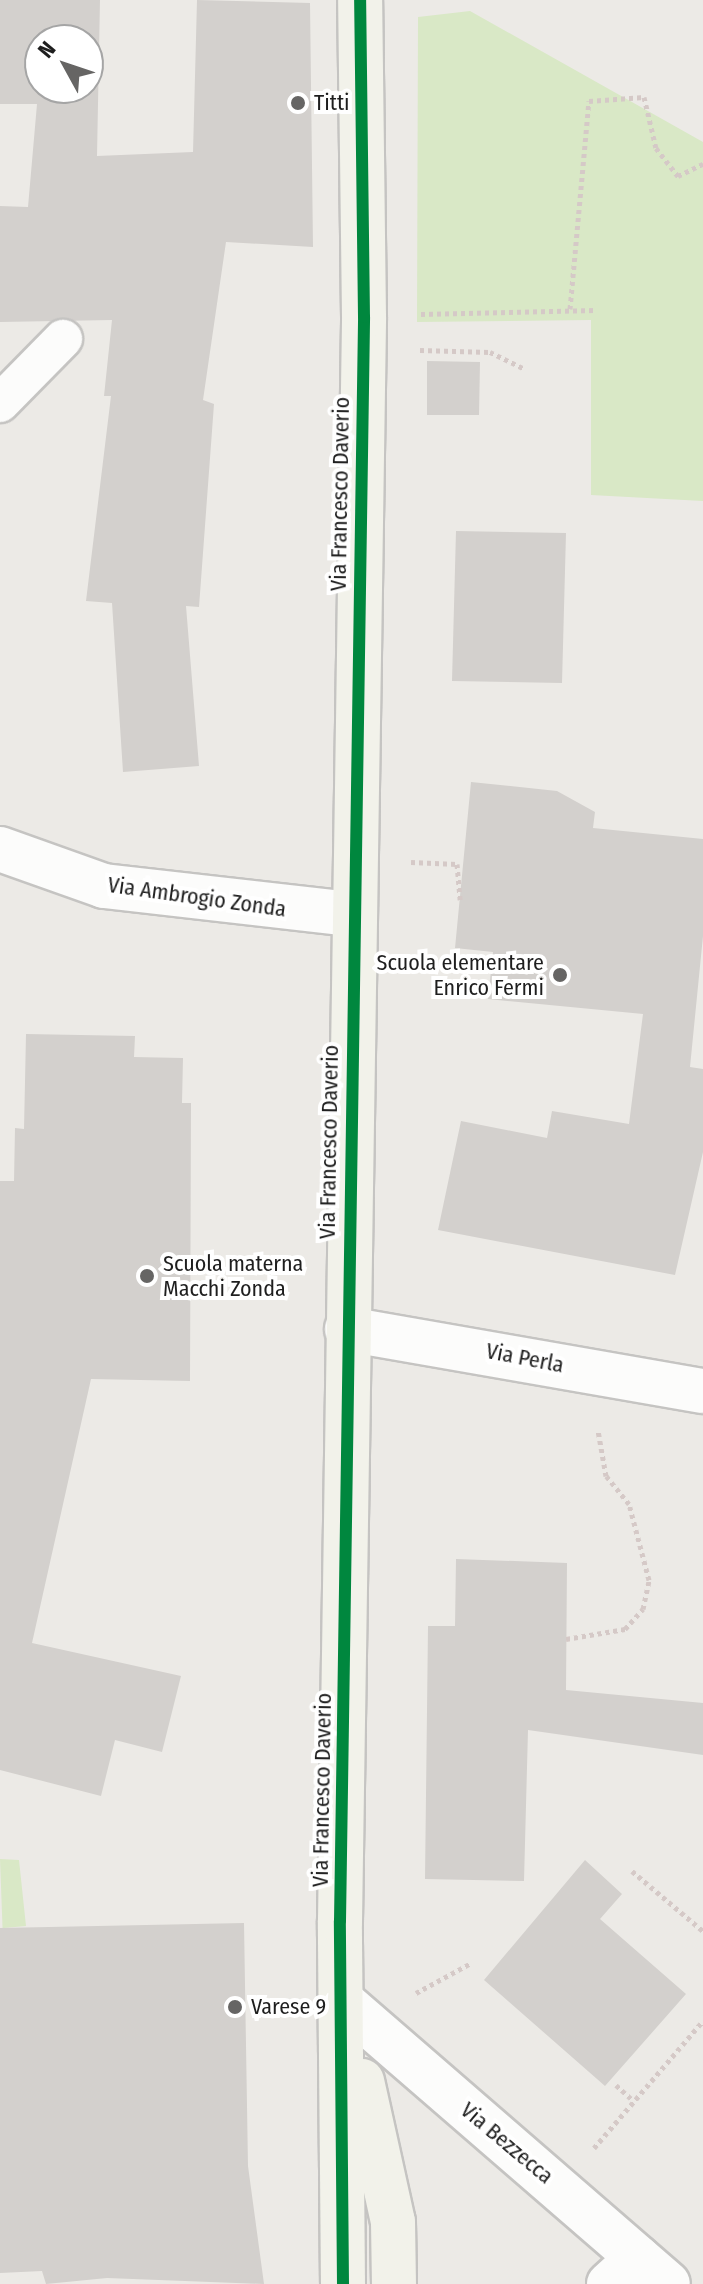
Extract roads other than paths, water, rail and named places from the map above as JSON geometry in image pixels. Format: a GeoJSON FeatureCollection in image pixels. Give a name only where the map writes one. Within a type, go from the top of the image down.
{"type":"FeatureCollection","features":[{"type":"Feature","properties":{"kind":"street","name":"Via Francesco Daverio"},"geometry":{"type":"LineString","coordinates":[[343,2284],[351,914],[364,333],[360,0]]}},
{"type":"Feature","properties":{"kind":"street","name":"Via Ambrogio Zonda"},"geometry":{"type":"LineString","coordinates":[[0,849],[104,886],[351,914]]}},
{"type":"Feature","properties":{"kind":"street","name":"Via Perla"},"geometry":{"type":"LineString","coordinates":[[347,1329],[703,1391]]}},
{"type":"Feature","properties":{"kind":"street","name":"Via Francesco Daverio"},"geometry":{"type":"LineString","coordinates":[[345,2004],[393,2222],[394,2284]]}},
{"type":"Feature","properties":{"kind":"street","name":"Via Bezzecca"},"geometry":{"type":"LineString","coordinates":[[345,2004],[560,2188],[638,2275]]}},
{"type":"Feature","properties":{"kind":"lane"},"geometry":{"type":"LineString","coordinates":[[0,403],[63,339]]}},
{"type":"Feature","properties":{"kind":"place","name":"Titti"},"geometry":{"type":"Point","coordinates":[298,103]}},
{"type":"Feature","properties":{"kind":"place","name":"Scuola elementare Enrico Fermi"},"geometry":{"type":"Point","coordinates":[560,975]}},
{"type":"Feature","properties":{"kind":"place","name":"Scuola materna Macchi Zonda"},"geometry":{"type":"Point","coordinates":[147,1276]}},
{"type":"Feature","properties":{"kind":"place","name":"Varese 9"},"geometry":{"type":"Point","coordinates":[235,2007]}}]}
